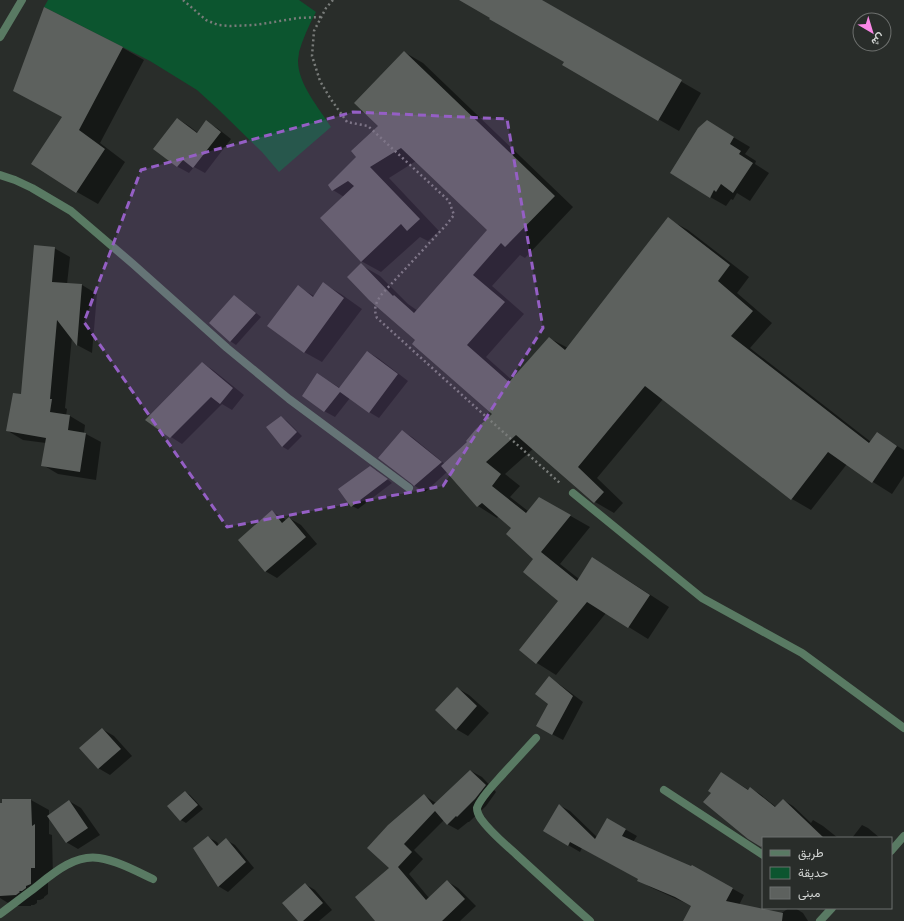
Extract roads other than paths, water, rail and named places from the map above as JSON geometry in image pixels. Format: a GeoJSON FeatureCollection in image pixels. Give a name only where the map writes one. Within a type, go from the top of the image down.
{"type":"FeatureCollection","features":[{"type":"Feature","properties":{"kind":"street"},"geometry":{"type":"LineString","coordinates":[[0,37],[22,0]]}},
{"type":"Feature","properties":{"kind":"street"},"geometry":{"type":"LineString","coordinates":[[0,175],[32,188],[71,211],[277,390],[410,488]]}},
{"type":"Feature","properties":{"kind":"street"},"geometry":{"type":"LineString","coordinates":[[573,493],[702,598],[802,653],[904,728]]}},
{"type":"Feature","properties":{"kind":"street"},"geometry":{"type":"LineString","coordinates":[[536,738],[489,789],[480,801],[477,811],[478,815],[490,830],[509,848],[590,921]]}},
{"type":"Feature","properties":{"kind":"street"},"geometry":{"type":"LineString","coordinates":[[664,790],[762,854]]}},
{"type":"Feature","properties":{"kind":"street"},"geometry":{"type":"LineString","coordinates":[[892,850],[904,836]]}},
{"type":"Feature","properties":{"kind":"street"},"geometry":{"type":"LineString","coordinates":[[0,914],[54,873],[68,864],[87,858],[97,857],[116,862],[153,879]]}},
{"type":"Feature","properties":{"kind":"street"},"geometry":{"type":"LineString","coordinates":[[820,921],[831,909]]}}]}
